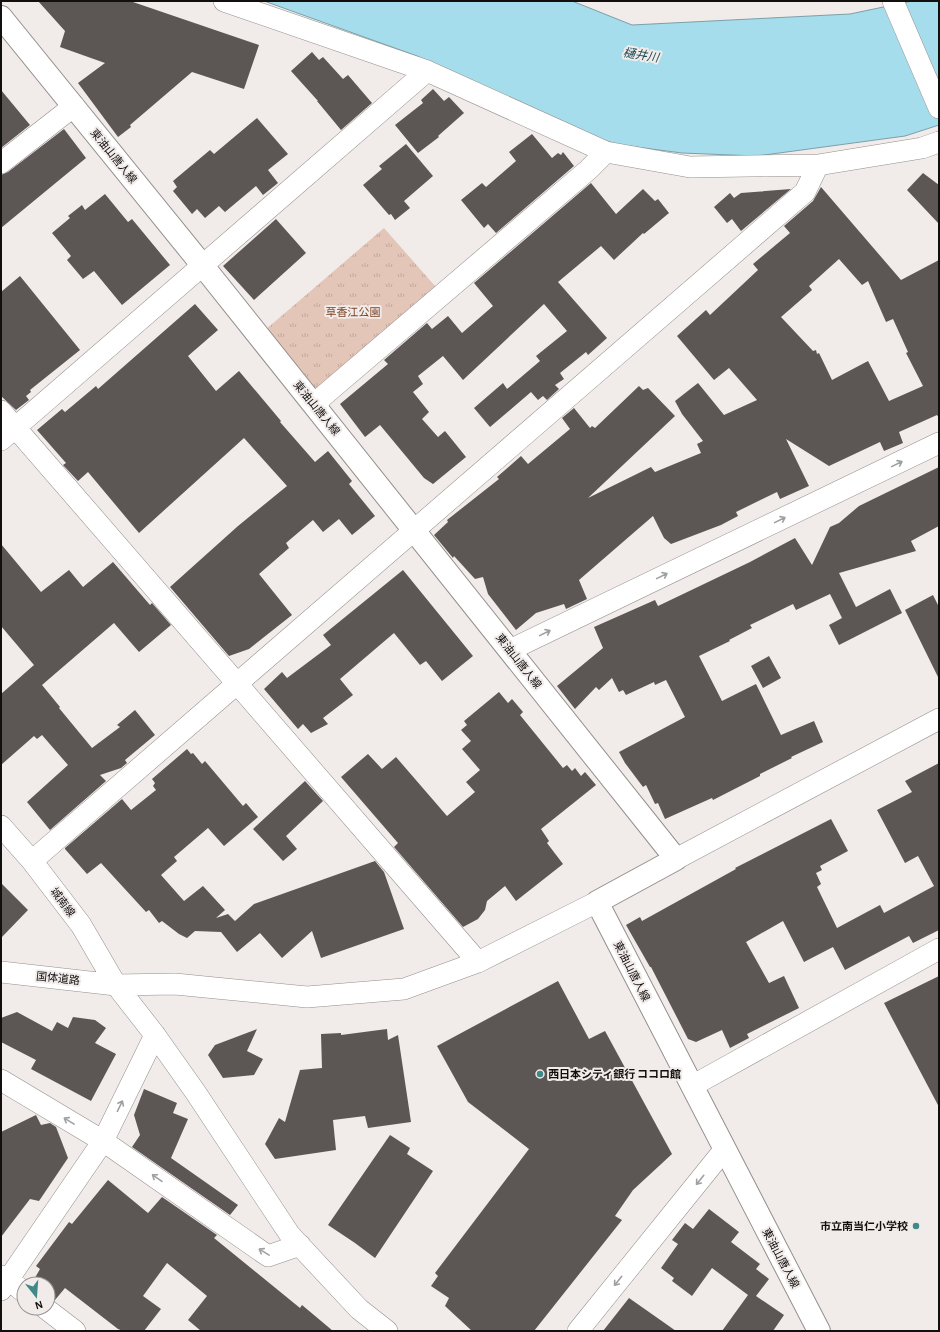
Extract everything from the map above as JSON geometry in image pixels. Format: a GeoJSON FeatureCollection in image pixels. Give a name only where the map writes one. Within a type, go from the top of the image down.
{"type":"FeatureCollection","features":[{"type":"Feature","properties":{"kind":"main road","name":"東油山唐人線"},"geometry":{"type":"LineString","coordinates":[[1,18],[203,266],[676,859]]}},
{"type":"Feature","properties":{"kind":"main road"},"geometry":{"type":"LineString","coordinates":[[597,902],[676,859]]}},
{"type":"Feature","properties":{"kind":"main road","name":"東油山唐人線"},"geometry":{"type":"LineString","coordinates":[[597,902],[819,1331]]}},
{"type":"Feature","properties":{"kind":"street"},"geometry":{"type":"LineString","coordinates":[[224,1],[427,71],[606,152],[690,167],[818,165],[922,148],[939,142]]}},
{"type":"Feature","properties":{"kind":"street"},"geometry":{"type":"LineString","coordinates":[[893,1],[939,108]]}},
{"type":"Feature","properties":{"kind":"street"},"geometry":{"type":"LineString","coordinates":[[8,434],[427,71]]}},
{"type":"Feature","properties":{"kind":"street"},"geometry":{"type":"LineString","coordinates":[[1,163],[74,106]]}},
{"type":"Feature","properties":{"kind":"street"},"geometry":{"type":"LineString","coordinates":[[314,406],[436,299],[588,170],[606,152]]}},
{"type":"Feature","properties":{"kind":"street"},"geometry":{"type":"LineString","coordinates":[[32,861],[805,192],[818,165]]}},
{"type":"Feature","properties":{"kind":"street"},"geometry":{"type":"LineString","coordinates":[[1,411],[8,434],[238,683],[478,962]]}},
{"type":"Feature","properties":{"kind":"street"},"geometry":{"type":"LineString","coordinates":[[510,650],[939,443]]}},
{"type":"Feature","properties":{"kind":"street"},"geometry":{"type":"LineString","coordinates":[[676,859],[939,719]]}},
{"type":"Feature","properties":{"kind":"street","name":"城南線"},"geometry":{"type":"LineString","coordinates":[[1,826],[32,861],[81,925],[116,985],[155,1035],[196,1093],[290,1235],[359,1309],[387,1331]]}},
{"type":"Feature","properties":{"kind":"street","name":"国体道路"},"geometry":{"type":"LineString","coordinates":[[1,972],[116,985],[176,984],[307,997],[404,989],[478,962],[597,902]]}},
{"type":"Feature","properties":{"kind":"street"},"geometry":{"type":"LineString","coordinates":[[692,1086],[939,949]]}},
{"type":"Feature","properties":{"kind":"street"},"geometry":{"type":"LineString","coordinates":[[9,1284],[103,1141],[155,1035]]}},
{"type":"Feature","properties":{"kind":"street"},"geometry":{"type":"LineString","coordinates":[[1,1080],[103,1141],[268,1256],[300,1245]]}},
{"type":"Feature","properties":{"kind":"street"},"geometry":{"type":"LineString","coordinates":[[578,1331],[724,1150]]}},
{"type":"Feature","properties":{"kind":"street"},"geometry":{"type":"LineString","coordinates":[[55,1316],[75,1331]]}},
{"type":"Feature","properties":{"kind":"green space","name":"草香江公園"},"geometry":{"type":"Polygon","coordinates":[[[384,228],[442,294],[322,397],[264,331],[384,228]]]}},
{"type":"Feature","properties":{"kind":"water","name":"樋井川"},"geometry":{"type":"Polygon","coordinates":[[[264,1],[572,1],[632,25],[850,14],[912,1],[939,1],[939,125],[905,136],[757,156],[682,153],[621,145],[584,135],[417,56],[264,1]]]}},
{"type":"Feature","properties":{"kind":"building"},"geometry":{"type":"Polygon","coordinates":[[[38,1],[130,1],[259,45],[244,89],[192,72],[118,137],[78,83],[105,63],[60,47],[65,31],[38,1]]]}},
{"type":"Feature","properties":{"kind":"building"},"geometry":{"type":"Polygon","coordinates":[[[312,52],[319,60],[323,57],[343,79],[348,75],[372,103],[341,130],[318,101],[291,71],[312,52]]]}},
{"type":"Feature","properties":{"kind":"building"},"geometry":{"type":"Polygon","coordinates":[[[433,89],[444,101],[449,97],[464,113],[438,136],[439,137],[418,153],[395,125],[423,103],[421,100],[433,89]]]}},
{"type":"Feature","properties":{"kind":"building"},"geometry":{"type":"Polygon","coordinates":[[[1,90],[30,125],[1,148],[1,90]]]}},
{"type":"Feature","properties":{"kind":"building"},"geometry":{"type":"Polygon","coordinates":[[[257,118],[288,154],[268,170],[278,183],[263,195],[256,186],[225,212],[219,206],[205,218],[197,209],[192,214],[173,191],[177,187],[173,181],[210,150],[214,154],[257,118]]]}},
{"type":"Feature","properties":{"kind":"building"},"geometry":{"type":"Polygon","coordinates":[[[64,129],[86,158],[1,228],[1,175],[8,172],[64,129]]]}},
{"type":"Feature","properties":{"kind":"building"},"geometry":{"type":"Polygon","coordinates":[[[532,134],[552,158],[558,153],[561,155],[563,152],[574,166],[496,233],[488,224],[484,228],[461,200],[482,183],[486,187],[516,161],[509,152],[532,134]]]}},
{"type":"Feature","properties":{"kind":"building"},"geometry":{"type":"Polygon","coordinates":[[[406,144],[433,176],[404,201],[410,208],[395,220],[363,185],[382,169],[379,166],[406,144]]]}},
{"type":"Feature","properties":{"kind":"building"},"geometry":{"type":"Polygon","coordinates":[[[923,173],[939,185],[939,224],[907,190],[923,173]]]}},
{"type":"Feature","properties":{"kind":"building"},"geometry":{"type":"Polygon","coordinates":[[[591,183],[616,214],[643,189],[655,201],[658,199],[669,213],[644,234],[643,233],[614,260],[601,246],[558,282],[607,338],[588,355],[586,352],[560,373],[564,379],[555,385],[559,389],[547,400],[543,396],[538,400],[531,392],[490,427],[474,408],[503,383],[507,389],[540,361],[536,356],[567,331],[544,304],[463,380],[443,356],[418,376],[423,384],[413,392],[429,412],[422,419],[438,437],[445,431],[466,457],[433,484],[424,478],[380,425],[365,437],[340,404],[388,364],[384,360],[427,323],[432,329],[448,316],[462,333],[493,306],[474,283],[591,183]]]}},
{"type":"Feature","properties":{"kind":"building"},"geometry":{"type":"Polygon","coordinates":[[[821,187],[901,280],[939,260],[939,418],[937,415],[899,432],[903,443],[884,451],[880,442],[829,466],[786,439],[809,486],[780,499],[777,492],[736,512],[738,516],[721,525],[671,544],[664,538],[653,516],[579,580],[587,599],[566,609],[564,604],[536,613],[516,630],[488,594],[483,577],[475,579],[454,556],[453,558],[434,535],[448,522],[447,520],[499,479],[497,477],[521,456],[528,464],[570,429],[562,418],[574,408],[590,428],[592,426],[595,428],[639,386],[643,390],[648,388],[675,416],[588,498],[651,467],[655,472],[701,453],[697,444],[703,441],[682,414],[675,401],[698,383],[724,415],[757,400],[729,368],[714,380],[677,336],[706,310],[710,315],[758,270],[753,264],[790,233],[784,226],[813,201],[821,187]],[[839,259],[809,286],[812,290],[781,317],[813,351],[816,350],[817,354],[819,353],[832,380],[868,361],[889,401],[923,386],[906,353],[908,352],[893,319],[886,322],[868,281],[862,285],[839,259]]]}},
{"type":"Feature","properties":{"kind":"building"},"geometry":{"type":"Polygon","coordinates":[[[791,189],[741,231],[732,219],[727,223],[714,207],[730,193],[734,198],[741,193],[791,189]]]}},
{"type":"Feature","properties":{"kind":"building"},"geometry":{"type":"Polygon","coordinates":[[[105,194],[128,222],[132,219],[170,265],[122,305],[94,271],[83,279],[67,260],[71,256],[52,233],[70,218],[68,216],[82,205],[85,210],[105,194]]]}},
{"type":"Feature","properties":{"kind":"building"},"geometry":{"type":"Polygon","coordinates":[[[276,219],[306,253],[254,300],[223,266],[276,219]]]}},
{"type":"Feature","properties":{"kind":"building"},"geometry":{"type":"Polygon","coordinates":[[[20,276],[80,350],[30,390],[31,392],[26,396],[29,400],[16,410],[1,396],[1,292],[20,276]]]}},
{"type":"Feature","properties":{"kind":"building"},"geometry":{"type":"Polygon","coordinates":[[[195,304],[218,330],[188,356],[216,391],[239,371],[281,421],[280,422],[315,462],[328,451],[352,481],[349,484],[375,516],[352,535],[339,519],[323,532],[313,520],[286,543],[289,548],[259,574],[292,615],[249,649],[229,656],[170,587],[238,526],[287,486],[244,438],[139,533],[88,472],[78,481],[63,465],[66,463],[37,430],[62,409],[65,412],[96,386],[98,389],[195,304]]]}},
{"type":"Feature","properties":{"kind":"building"},"geometry":{"type":"Polygon","coordinates":[[[939,467],[939,526],[911,541],[916,551],[839,573],[856,607],[890,589],[902,613],[839,645],[829,625],[842,618],[830,594],[796,610],[793,604],[750,625],[752,628],[729,640],[730,641],[699,656],[722,701],[756,684],[781,735],[814,721],[823,742],[791,757],[792,758],[760,774],[760,776],[713,800],[712,798],[665,819],[658,803],[655,804],[646,785],[643,787],[625,763],[619,752],[685,717],[666,680],[655,685],[654,682],[626,695],[623,690],[619,692],[612,678],[599,690],[596,687],[575,709],[557,686],[603,648],[594,627],[655,600],[658,606],[750,562],[795,538],[812,565],[830,527],[839,523],[859,506],[939,467]]]}},
{"type":"Feature","properties":{"kind":"building"},"geometry":{"type":"Polygon","coordinates":[[[1,544],[41,592],[69,570],[83,587],[113,562],[150,605],[152,603],[171,625],[139,652],[114,623],[42,685],[92,748],[120,727],[117,725],[135,710],[155,735],[125,760],[127,763],[121,768],[100,775],[106,781],[50,830],[27,802],[68,765],[42,735],[37,739],[34,736],[1,765],[1,694],[34,665],[1,626],[1,544]]]}},
{"type":"Feature","properties":{"kind":"building"},"geometry":{"type":"Polygon","coordinates":[[[403,570],[473,656],[442,681],[426,661],[420,665],[394,633],[340,679],[353,695],[323,718],[328,724],[311,733],[303,724],[298,729],[264,689],[282,672],[287,678],[331,645],[323,635],[403,570]]]}},
{"type":"Feature","properties":{"kind":"building"},"geometry":{"type":"Polygon","coordinates":[[[933,595],[939,607],[939,679],[905,610],[933,595]]]}},
{"type":"Feature","properties":{"kind":"building"},"geometry":{"type":"Polygon","coordinates":[[[769,656],[781,678],[763,688],[751,666],[769,656]]]}},
{"type":"Feature","properties":{"kind":"building"},"geometry":{"type":"Polygon","coordinates":[[[499,692],[508,703],[512,699],[523,712],[520,715],[563,768],[567,765],[572,771],[575,768],[581,776],[585,772],[596,785],[541,829],[549,841],[547,843],[563,864],[516,901],[505,886],[487,901],[485,910],[478,919],[463,927],[394,847],[398,843],[341,777],[368,754],[382,769],[396,757],[447,816],[475,792],[466,782],[480,770],[462,749],[471,741],[461,730],[467,725],[464,721],[499,692]]]}},
{"type":"Feature","properties":{"kind":"building"},"geometry":{"type":"Polygon","coordinates":[[[187,749],[191,754],[193,753],[202,764],[205,761],[243,806],[246,803],[258,817],[224,846],[208,828],[174,857],[177,861],[161,875],[184,901],[203,886],[225,910],[216,918],[228,914],[235,921],[254,904],[375,861],[384,872],[404,929],[321,958],[312,931],[282,958],[260,933],[237,952],[221,932],[195,931],[187,938],[162,921],[159,923],[149,910],[146,912],[101,863],[87,874],[65,848],[122,799],[131,810],[156,790],[153,786],[155,783],[152,779],[187,749]]]}},
{"type":"Feature","properties":{"kind":"building"},"geometry":{"type":"Polygon","coordinates":[[[939,763],[939,930],[913,943],[909,936],[845,970],[833,947],[804,962],[783,921],[746,942],[769,983],[784,976],[799,1008],[747,1034],[749,1038],[730,1048],[722,1030],[696,1042],[688,1039],[651,967],[626,925],[640,917],[642,921],[736,869],[735,868],[831,819],[848,851],[820,866],[822,870],[816,873],[821,884],[817,887],[837,928],[880,905],[884,913],[934,886],[918,856],[905,863],[877,810],[912,792],[905,781],[939,763]]]}},
{"type":"Feature","properties":{"kind":"building"},"geometry":{"type":"Polygon","coordinates":[[[305,781],[323,801],[286,836],[297,849],[283,861],[253,829],[305,781]]]}},
{"type":"Feature","properties":{"kind":"building"},"geometry":{"type":"Polygon","coordinates":[[[1,883],[28,910],[1,938],[1,883]]]}},
{"type":"Feature","properties":{"kind":"building"},"geometry":{"type":"Polygon","coordinates":[[[939,976],[939,1107],[884,1003],[939,976]]]}},
{"type":"Feature","properties":{"kind":"building"},"geometry":{"type":"Polygon","coordinates":[[[558,981],[589,1039],[605,1031],[672,1154],[633,1190],[615,1216],[622,1220],[534,1331],[472,1331],[445,1306],[449,1298],[431,1286],[438,1276],[435,1273],[529,1149],[468,1102],[437,1046],[558,981]]]}},
{"type":"Feature","properties":{"kind":"building"},"geometry":{"type":"Polygon","coordinates":[[[17,1012],[52,1031],[57,1022],[68,1028],[73,1017],[95,1020],[106,1028],[95,1043],[116,1054],[91,1101],[31,1069],[36,1060],[1,1042],[1,1018],[17,1012]]]}},
{"type":"Feature","properties":{"kind":"building"},"geometry":{"type":"Polygon","coordinates":[[[257,1029],[247,1051],[263,1059],[254,1075],[223,1078],[208,1055],[215,1045],[257,1029]]]}},
{"type":"Feature","properties":{"kind":"building"},"geometry":{"type":"Polygon","coordinates":[[[387,1029],[388,1040],[398,1035],[411,1122],[368,1128],[365,1116],[333,1120],[336,1150],[275,1159],[265,1144],[279,1118],[285,1122],[300,1070],[322,1068],[321,1034],[341,1033],[341,1035],[387,1029]]]}},
{"type":"Feature","properties":{"kind":"building"},"geometry":{"type":"Polygon","coordinates":[[[144,1089],[177,1103],[173,1113],[188,1119],[171,1158],[238,1205],[230,1215],[132,1147],[140,1135],[134,1115],[144,1089]]]}},
{"type":"Feature","properties":{"kind":"building"},"geometry":{"type":"Polygon","coordinates":[[[36,1115],[41,1125],[50,1123],[56,1127],[68,1158],[39,1201],[30,1199],[1,1237],[1,1132],[36,1115]]]}},
{"type":"Feature","properties":{"kind":"building"},"geometry":{"type":"Polygon","coordinates":[[[390,1135],[410,1148],[407,1154],[433,1171],[375,1258],[328,1225],[390,1135]]]}},
{"type":"Feature","properties":{"kind":"building"},"geometry":{"type":"Polygon","coordinates":[[[108,1180],[148,1213],[162,1197],[217,1235],[214,1238],[300,1308],[302,1305],[333,1331],[201,1331],[188,1320],[207,1296],[167,1263],[143,1296],[161,1309],[144,1331],[123,1331],[118,1329],[65,1288],[56,1299],[56,1276],[36,1276],[40,1269],[36,1266],[69,1222],[72,1224],[108,1180]]]}},
{"type":"Feature","properties":{"kind":"building"},"geometry":{"type":"Polygon","coordinates":[[[709,1209],[739,1232],[731,1242],[760,1264],[756,1269],[769,1279],[756,1296],[784,1315],[773,1331],[722,1331],[748,1295],[712,1268],[692,1296],[672,1281],[674,1278],[661,1268],[678,1244],[672,1240],[685,1223],[693,1229],[709,1209]]]}},
{"type":"Feature","properties":{"kind":"building"},"geometry":{"type":"Polygon","coordinates":[[[629,1298],[676,1331],[603,1331],[629,1298]]]}},
{"type":"Feature","properties":{"kind":"place","name":"西日本シティ銀行 ココロ館"},"geometry":{"type":"Point","coordinates":[540,1074]}},
{"type":"Feature","properties":{"kind":"place","name":"市立南当仁小学校"},"geometry":{"type":"Point","coordinates":[916,1226]}}]}
